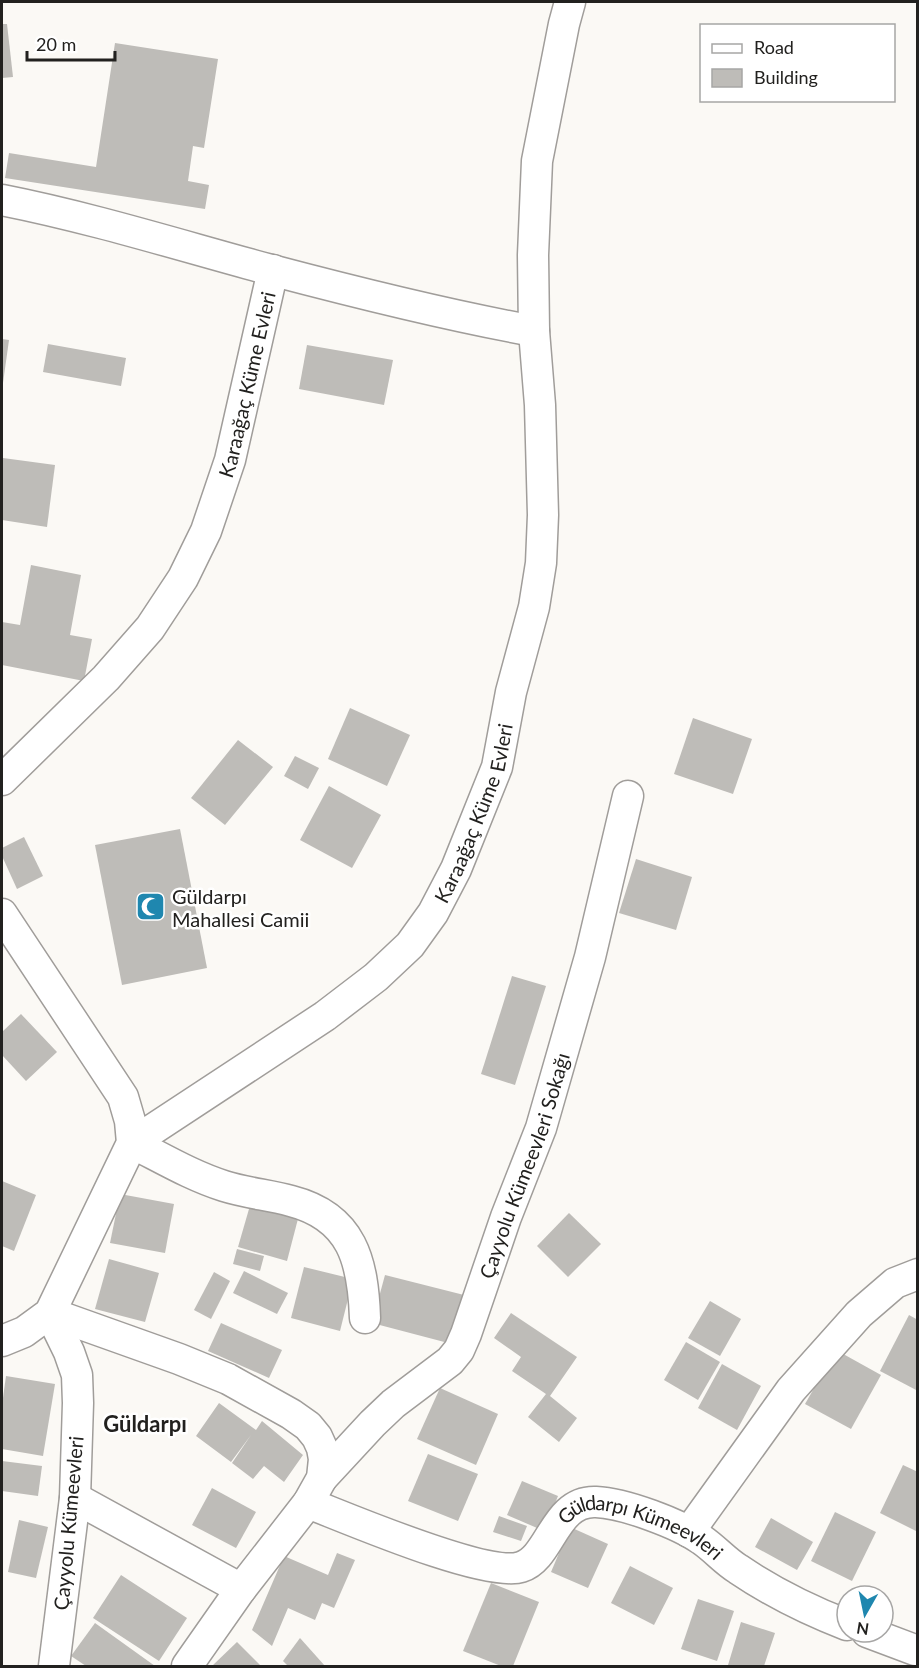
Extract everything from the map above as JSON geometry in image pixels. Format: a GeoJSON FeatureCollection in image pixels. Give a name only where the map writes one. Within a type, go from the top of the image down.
{"type":"FeatureCollection","features":[{"type":"Feature","properties":{"kind":"street","name":"Karaağaç Küme Evleri"},"geometry":{"type":"LineString","coordinates":[[132,1143],[325,1016],[376,977],[410,945],[433,913],[456,869],[497,767],[511,692],[534,607],[541,563],[543,504],[540,405],[534,331],[533,255],[537,161],[570,2]]}},
{"type":"Feature","properties":{"kind":"street","name":"Karaağaç Küme Evleri"},"geometry":{"type":"LineString","coordinates":[[2,200],[139,233],[451,315],[534,331]]}},
{"type":"Feature","properties":{"kind":"street","name":"Karaağaç Küme Evleri"},"geometry":{"type":"LineString","coordinates":[[2,780],[106,678],[150,628],[183,578],[206,531],[230,460],[273,270]]}},
{"type":"Feature","properties":{"kind":"street","name":"Çayyolu Kümeevleri Sokağı"},"geometry":{"type":"LineString","coordinates":[[187,1666],[241,1589],[315,1491],[372,1423],[393,1404],[450,1361],[459,1350],[506,1217],[541,1128],[590,957],[628,795]]}},
{"type":"Feature","properties":{"kind":"street"},"geometry":{"type":"LineString","coordinates":[[2,914],[123,1097],[130,1121],[132,1143],[50,1313],[13,1336],[2,1359]]}},
{"type":"Feature","properties":{"kind":"street"},"geometry":{"type":"LineString","coordinates":[[132,1143],[198,1177],[224,1186],[293,1201],[330,1218],[343,1231],[355,1253],[364,1287],[365,1318]]}},
{"type":"Feature","properties":{"kind":"street"},"geometry":{"type":"LineString","coordinates":[[690,1532],[791,1390],[859,1314],[895,1283],[918,1274]]}},
{"type":"Feature","properties":{"kind":"street"},"geometry":{"type":"LineString","coordinates":[[50,1313],[228,1379],[291,1414],[308,1426],[317,1437],[324,1458],[315,1491]]}},
{"type":"Feature","properties":{"kind":"street","name":"Çayyolu Kümeevleri"},"geometry":{"type":"LineString","coordinates":[[50,1313],[69,1352],[77,1375],[75,1498],[54,1666]]}},
{"type":"Feature","properties":{"kind":"street","name":"Güldarpı Kümeevleri"},"geometry":{"type":"LineString","coordinates":[[315,1491],[429,1549],[505,1568],[521,1567],[532,1560],[571,1509],[582,1502],[598,1502],[630,1509],[681,1527],[735,1568],[788,1600],[835,1620]]}},
{"type":"Feature","properties":{"kind":"street"},"geometry":{"type":"LineString","coordinates":[[75,1498],[241,1589]]}},
{"type":"Feature","properties":{"kind":"street"},"geometry":{"type":"LineString","coordinates":[[890,1644],[911,1655]]}},
{"type":"Feature","properties":{"kind":"building"},"geometry":{"type":"Polygon","coordinates":[[[2,24],[7,24],[13,77],[2,78],[2,24]]]}},
{"type":"Feature","properties":{"kind":"building"},"geometry":{"type":"Polygon","coordinates":[[[115,43],[218,59],[204,148],[193,146],[188,181],[209,185],[205,209],[5,178],[9,153],[96,167],[115,43]]]}},
{"type":"Feature","properties":{"kind":"building"},"geometry":{"type":"Polygon","coordinates":[[[2,339],[9,340],[3,383],[2,383],[2,339]]]}},
{"type":"Feature","properties":{"kind":"building"},"geometry":{"type":"Polygon","coordinates":[[[48,344],[126,358],[121,386],[43,372],[48,344]]]}},
{"type":"Feature","properties":{"kind":"building"},"geometry":{"type":"Polygon","coordinates":[[[307,345],[393,360],[384,405],[299,389],[307,345]]]}},
{"type":"Feature","properties":{"kind":"building"},"geometry":{"type":"Polygon","coordinates":[[[3,458],[55,465],[47,527],[2,520],[3,458]]]}},
{"type":"Feature","properties":{"kind":"building"},"geometry":{"type":"Polygon","coordinates":[[[31,565],[81,575],[70,635],[92,639],[84,681],[2,665],[2,622],[20,625],[31,565]]]}},
{"type":"Feature","properties":{"kind":"building"},"geometry":{"type":"Polygon","coordinates":[[[350,708],[410,735],[387,786],[328,759],[350,708]]]}},
{"type":"Feature","properties":{"kind":"building"},"geometry":{"type":"Polygon","coordinates":[[[693,718],[752,739],[733,794],[674,774],[693,718]]]}},
{"type":"Feature","properties":{"kind":"building"},"geometry":{"type":"Polygon","coordinates":[[[238,740],[273,767],[225,825],[191,798],[238,740]]]}},
{"type":"Feature","properties":{"kind":"building"},"geometry":{"type":"Polygon","coordinates":[[[295,756],[319,768],[308,789],[284,776],[295,756]]]}},
{"type":"Feature","properties":{"kind":"building"},"geometry":{"type":"Polygon","coordinates":[[[329,786],[381,815],[352,868],[300,840],[329,786]]]}},
{"type":"Feature","properties":{"kind":"building","name":"Güldarpı Mahallesi Camii"},"geometry":{"type":"Polygon","coordinates":[[[180,829],[207,968],[122,985],[95,845],[180,829]]]}},
{"type":"Feature","properties":{"kind":"building"},"geometry":{"type":"Polygon","coordinates":[[[24,837],[43,876],[17,889],[2,856],[2,848],[24,837]]]}},
{"type":"Feature","properties":{"kind":"building"},"geometry":{"type":"Polygon","coordinates":[[[636,859],[692,877],[676,930],[619,913],[636,859]]]}},
{"type":"Feature","properties":{"kind":"building"},"geometry":{"type":"Polygon","coordinates":[[[512,976],[546,986],[515,1085],[481,1074],[512,976]]]}},
{"type":"Feature","properties":{"kind":"building"},"geometry":{"type":"Polygon","coordinates":[[[21,1014],[57,1052],[26,1081],[2,1055],[2,1032],[21,1014]]]}},
{"type":"Feature","properties":{"kind":"building"},"geometry":{"type":"Polygon","coordinates":[[[2,1181],[36,1195],[14,1251],[2,1246],[2,1181]]]}},
{"type":"Feature","properties":{"kind":"building"},"geometry":{"type":"Polygon","coordinates":[[[120,1194],[174,1204],[165,1253],[110,1243],[120,1194]]]}},
{"type":"Feature","properties":{"kind":"building"},"geometry":{"type":"Polygon","coordinates":[[[251,1202],[299,1215],[287,1261],[238,1247],[251,1202]]]}},
{"type":"Feature","properties":{"kind":"building"},"geometry":{"type":"Polygon","coordinates":[[[569,1213],[601,1244],[568,1277],[537,1246],[569,1213]]]}},
{"type":"Feature","properties":{"kind":"building"},"geometry":{"type":"Polygon","coordinates":[[[237,1249],[264,1256],[260,1271],[233,1264],[237,1249]]]}},
{"type":"Feature","properties":{"kind":"building"},"geometry":{"type":"Polygon","coordinates":[[[109,1259],[159,1273],[145,1322],[95,1309],[109,1259]]]}},
{"type":"Feature","properties":{"kind":"building"},"geometry":{"type":"Polygon","coordinates":[[[304,1267],[353,1279],[340,1331],[291,1318],[304,1267]]]}},
{"type":"Feature","properties":{"kind":"building"},"geometry":{"type":"Polygon","coordinates":[[[244,1271],[288,1293],[277,1314],[233,1293],[244,1271]]]}},
{"type":"Feature","properties":{"kind":"building"},"geometry":{"type":"Polygon","coordinates":[[[214,1272],[230,1281],[211,1319],[194,1310],[214,1272]]]}},
{"type":"Feature","properties":{"kind":"building"},"geometry":{"type":"Polygon","coordinates":[[[385,1275],[464,1295],[452,1344],[372,1323],[385,1275]]]}},
{"type":"Feature","properties":{"kind":"building"},"geometry":{"type":"Polygon","coordinates":[[[710,1301],[741,1319],[720,1356],[688,1338],[710,1301]]]}},
{"type":"Feature","properties":{"kind":"building"},"geometry":{"type":"Polygon","coordinates":[[[511,1313],[577,1357],[550,1396],[577,1418],[559,1442],[528,1417],[546,1394],[512,1371],[521,1357],[494,1338],[511,1313]]]}},
{"type":"Feature","properties":{"kind":"building"},"geometry":{"type":"Polygon","coordinates":[[[909,1315],[918,1320],[918,1391],[880,1371],[909,1315]]]}},
{"type":"Feature","properties":{"kind":"building"},"geometry":{"type":"Polygon","coordinates":[[[221,1323],[282,1350],[269,1378],[208,1351],[221,1323]]]}},
{"type":"Feature","properties":{"kind":"building"},"geometry":{"type":"Polygon","coordinates":[[[686,1342],[720,1362],[698,1400],[664,1380],[686,1342]]]}},
{"type":"Feature","properties":{"kind":"building"},"geometry":{"type":"Polygon","coordinates":[[[836,1350],[881,1375],[851,1429],[805,1404],[836,1350]]]}},
{"type":"Feature","properties":{"kind":"building"},"geometry":{"type":"Polygon","coordinates":[[[722,1364],[761,1386],[737,1430],[698,1408],[722,1364]]]}},
{"type":"Feature","properties":{"kind":"building"},"geometry":{"type":"Polygon","coordinates":[[[6,1376],[55,1384],[43,1456],[2,1449],[2,1405],[6,1376]]]}},
{"type":"Feature","properties":{"kind":"building"},"geometry":{"type":"Polygon","coordinates":[[[440,1388],[498,1414],[476,1465],[417,1439],[440,1388]]]}},
{"type":"Feature","properties":{"kind":"building"},"geometry":{"type":"Polygon","coordinates":[[[219,1403],[256,1430],[262,1421],[303,1455],[284,1482],[264,1466],[253,1479],[232,1463],[251,1435],[231,1462],[196,1436],[219,1403]]]}},
{"type":"Feature","properties":{"kind":"building"},"geometry":{"type":"Polygon","coordinates":[[[428,1454],[478,1474],[458,1521],[408,1501],[428,1454]]]}},
{"type":"Feature","properties":{"kind":"building"},"geometry":{"type":"Polygon","coordinates":[[[2,1461],[42,1466],[38,1496],[2,1491],[2,1461]]]}},
{"type":"Feature","properties":{"kind":"building"},"geometry":{"type":"Polygon","coordinates":[[[903,1465],[918,1472],[918,1532],[880,1513],[903,1465]]]}},
{"type":"Feature","properties":{"kind":"building"},"geometry":{"type":"Polygon","coordinates":[[[522,1481],[558,1496],[544,1531],[507,1515],[522,1481]]]}},
{"type":"Feature","properties":{"kind":"building"},"geometry":{"type":"Polygon","coordinates":[[[212,1488],[256,1512],[236,1548],[192,1525],[212,1488]]]}},
{"type":"Feature","properties":{"kind":"building"},"geometry":{"type":"Polygon","coordinates":[[[835,1512],[876,1532],[852,1581],[811,1561],[835,1512]]]}},
{"type":"Feature","properties":{"kind":"building"},"geometry":{"type":"Polygon","coordinates":[[[499,1516],[527,1526],[521,1541],[493,1532],[499,1516]]]}},
{"type":"Feature","properties":{"kind":"building"},"geometry":{"type":"Polygon","coordinates":[[[771,1518],[813,1542],[797,1570],[755,1547],[771,1518]]]}},
{"type":"Feature","properties":{"kind":"building"},"geometry":{"type":"Polygon","coordinates":[[[19,1520],[48,1527],[36,1578],[8,1572],[19,1520]]]}},
{"type":"Feature","properties":{"kind":"building"},"geometry":{"type":"Polygon","coordinates":[[[570,1527],[608,1544],[588,1588],[551,1572],[570,1527]]]}},
{"type":"Feature","properties":{"kind":"building"},"geometry":{"type":"Polygon","coordinates":[[[337,1553],[355,1560],[334,1608],[322,1603],[315,1620],[288,1608],[272,1646],[252,1630],[284,1556],[328,1575],[337,1553]]]}},
{"type":"Feature","properties":{"kind":"building"},"geometry":{"type":"Polygon","coordinates":[[[630,1566],[673,1588],[654,1625],[611,1603],[630,1566]]]}},
{"type":"Feature","properties":{"kind":"building"},"geometry":{"type":"Polygon","coordinates":[[[121,1575],[187,1618],[159,1661],[93,1618],[121,1575]]]}},
{"type":"Feature","properties":{"kind":"building"},"geometry":{"type":"Polygon","coordinates":[[[491,1583],[539,1602],[513,1666],[501,1666],[463,1651],[491,1583]]]}},
{"type":"Feature","properties":{"kind":"building"},"geometry":{"type":"Polygon","coordinates":[[[698,1599],[734,1611],[717,1661],[681,1649],[698,1599]]]}},
{"type":"Feature","properties":{"kind":"building"},"geometry":{"type":"Polygon","coordinates":[[[741,1622],[775,1633],[764,1666],[728,1665],[741,1622]]]}},
{"type":"Feature","properties":{"kind":"building"},"geometry":{"type":"Polygon","coordinates":[[[95,1623],[155,1666],[86,1666],[71,1656],[95,1623]]]}},
{"type":"Feature","properties":{"kind":"building"},"geometry":{"type":"Polygon","coordinates":[[[300,1638],[325,1666],[288,1666],[283,1661],[300,1638]]]}},
{"type":"Feature","properties":{"kind":"building"},"geometry":{"type":"Polygon","coordinates":[[[237,1642],[261,1666],[212,1666],[237,1642]]]}},
{"type":"Feature","properties":{"kind":"place","name":"Güldarpı Mahallesi Camii"},"geometry":{"type":"Point","coordinates":[151,907]}},
{"type":"Feature","properties":{"kind":"district","name":"Güldarpı"},"geometry":{"type":"Point","coordinates":[145,1423]}}]}
